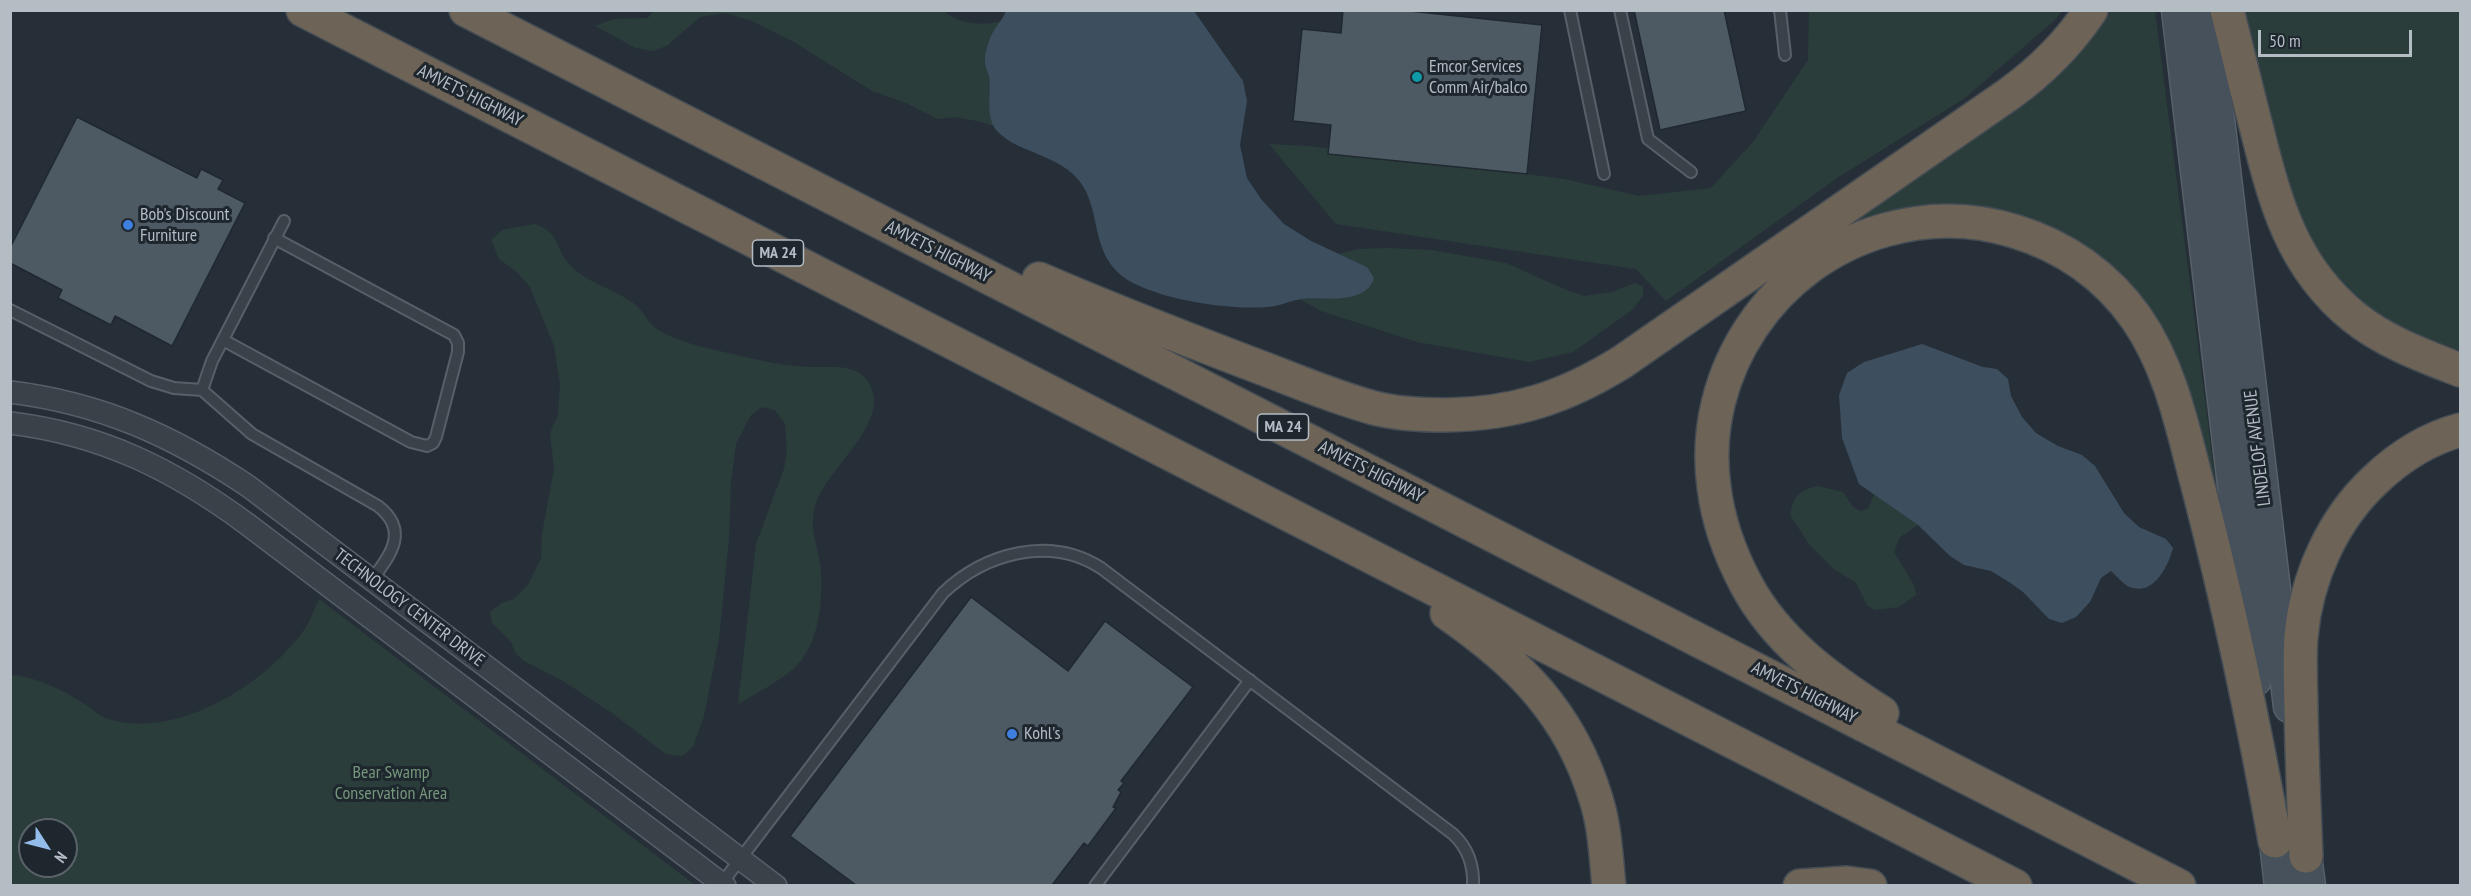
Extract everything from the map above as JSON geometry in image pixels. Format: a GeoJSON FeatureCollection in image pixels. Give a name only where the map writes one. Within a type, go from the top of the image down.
{"type":"FeatureCollection","features":[{"type":"Feature","properties":{"kind":"highway","name":"AMVETS HIGHWAY"},"geometry":{"type":"LineString","coordinates":[[303,10],[2015,885]]}},
{"type":"Feature","properties":{"kind":"highway","name":"AMVETS HIGHWAY"},"geometry":{"type":"LineString","coordinates":[[466,10],[2179,885]]}},
{"type":"Feature","properties":{"kind":"highway"},"geometry":{"type":"LineString","coordinates":[[675,118],[1055,287],[1342,398],[1389,411],[1422,415],[1472,414],[1505,411],[1564,394],[1592,381],[1622,362],[2024,83],[2047,63],[2081,26],[2091,10]]}},
{"type":"Feature","properties":{"kind":"highway"},"geometry":{"type":"LineString","coordinates":[[2227,10],[2276,203],[2289,236],[2304,263],[2333,298],[2355,318],[2422,356],[2460,370]]}},
{"type":"Feature","properties":{"kind":"highway"},"geometry":{"type":"LineString","coordinates":[[2100,845],[1939,749],[1816,668],[1792,647],[1772,624],[1755,599],[1732,555],[1720,521],[1712,455],[1716,409],[1730,365],[1744,337],[1781,289],[1801,271],[1864,236],[1924,221],[1972,222],[2002,227],[2030,236],[2072,256],[2119,296],[2137,319],[2160,359],[2178,413],[2240,655],[2275,841]]}},
{"type":"Feature","properties":{"kind":"highway"},"geometry":{"type":"LineString","coordinates":[[2308,871],[2301,732],[2301,637],[2306,605],[2320,560],[2346,513],[2390,465],[2416,448],[2460,430]]}},
{"type":"Feature","properties":{"kind":"highway"},"geometry":{"type":"LineString","coordinates":[[1253,496],[1429,600],[1493,647],[1539,690],[1571,738],[1593,789],[1604,832],[1609,885]]}},
{"type":"Feature","properties":{"kind":"highway"},"geometry":{"type":"LineString","coordinates":[[1800,885],[1847,883],[1870,885]]}},
{"type":"Feature","properties":{"kind":"main road","name":"LINDELOF AVENUE"},"geometry":{"type":"LineString","coordinates":[[2177,10],[2280,885]]}},
{"type":"Feature","properties":{"kind":"main road","name":"LINDELOF AVENUE"},"geometry":{"type":"LineString","coordinates":[[2206,10],[2308,871]]}},
{"type":"Feature","properties":{"kind":"street","name":"TECHNOLOGY CENTER DRIVE"},"geometry":{"type":"LineString","coordinates":[[10,392],[82,405],[115,415],[160,434],[205,457],[248,486],[776,885]]}},
{"type":"Feature","properties":{"kind":"street","name":"TECHNOLOGY CENTER DRIVE"},"geometry":{"type":"LineString","coordinates":[[10,423],[74,435],[104,444],[162,468],[189,483],[266,538],[724,884]]}},
{"type":"Feature","properties":{"kind":"lane"},"geometry":{"type":"LineString","coordinates":[[1570,10],[1604,174]]}},
{"type":"Feature","properties":{"kind":"lane"},"geometry":{"type":"LineString","coordinates":[[1620,10],[1648,139],[1691,172]]}},
{"type":"Feature","properties":{"kind":"lane"},"geometry":{"type":"LineString","coordinates":[[1780,10],[1785,55]]}},
{"type":"Feature","properties":{"kind":"lane"},"geometry":{"type":"LineString","coordinates":[[202,390],[222,340],[284,220]]}},
{"type":"Feature","properties":{"kind":"lane"},"geometry":{"type":"LineString","coordinates":[[222,340],[411,442],[427,446],[436,438],[458,352],[458,343],[454,335],[274,238]]}},
{"type":"Feature","properties":{"kind":"lane"},"geometry":{"type":"LineString","coordinates":[[10,310],[151,381],[174,388],[202,390],[252,434],[384,511],[393,523],[396,537],[390,554],[372,580]]}},
{"type":"Feature","properties":{"kind":"lane"},"geometry":{"type":"LineString","coordinates":[[724,884],[934,604],[954,583],[989,562],[1039,550],[1064,552],[1084,558],[1101,568],[1453,834],[1469,856],[1473,885]]}},
{"type":"Feature","properties":{"kind":"lane"},"geometry":{"type":"LineString","coordinates":[[1095,885],[1250,680]]}},
{"type":"Feature","properties":{"kind":"green space"},"geometry":{"type":"Polygon","coordinates":[[[654,10],[943,10],[956,19],[971,23],[987,24],[1002,21],[991,36],[985,61],[989,79],[989,104],[994,126],[954,117],[937,119],[906,103],[872,91],[794,42],[752,21],[726,13],[700,17],[668,45],[654,51],[636,48],[595,26],[614,19],[648,18],[654,10]]]}},
{"type":"Feature","properties":{"kind":"green space"},"geometry":{"type":"Polygon","coordinates":[[[1809,11],[2062,11],[2056,19],[1965,98],[1837,178],[1666,301],[1636,269],[1336,224],[1269,144],[1309,146],[1564,179],[1639,196],[1711,188],[1753,142],[1808,60],[1809,11]]]}},
{"type":"Feature","properties":{"kind":"green space"},"geometry":{"type":"Polygon","coordinates":[[[2111,11],[2155,11],[2217,494],[2094,254],[2029,219],[1970,205],[1912,210],[1849,229],[1843,223],[2065,67],[2092,39],[2111,11]]]}},
{"type":"Feature","properties":{"kind":"green space"},"geometry":{"type":"Polygon","coordinates":[[[2238,11],[2460,11],[2460,350],[2410,333],[2371,312],[2342,285],[2311,247],[2286,183],[2238,11]]]}},
{"type":"Feature","properties":{"kind":"green space"},"geometry":{"type":"Polygon","coordinates":[[[535,224],[549,231],[566,260],[581,275],[630,301],[638,307],[652,325],[665,334],[698,346],[772,363],[854,370],[864,377],[873,392],[873,408],[867,425],[821,491],[813,514],[813,528],[820,564],[821,592],[818,621],[809,648],[792,670],[738,704],[756,544],[784,469],[787,450],[785,424],[775,410],[762,407],[751,415],[736,444],[719,639],[704,716],[693,747],[682,756],[666,754],[612,713],[563,681],[524,661],[516,654],[511,642],[492,623],[490,612],[502,603],[514,599],[528,585],[541,558],[542,534],[554,469],[550,433],[558,415],[560,384],[554,346],[530,287],[517,272],[499,259],[491,240],[502,230],[535,224]]]}},
{"type":"Feature","properties":{"kind":"green space"},"geometry":{"type":"Polygon","coordinates":[[[1358,249],[1431,250],[1506,263],[1584,296],[1612,292],[1635,283],[1643,286],[1643,296],[1632,310],[1573,352],[1529,362],[1417,342],[1321,311],[1300,299],[1326,299],[1367,267],[1339,254],[1358,249]]]}},
{"type":"Feature","properties":{"kind":"green space"},"geometry":{"type":"Polygon","coordinates":[[[1818,486],[1843,492],[1853,507],[1860,511],[1868,509],[1874,494],[1918,525],[1900,537],[1894,552],[1914,585],[1916,595],[1899,607],[1874,610],[1867,605],[1856,583],[1834,569],[1809,544],[1790,515],[1795,498],[1801,492],[1818,486]]]}},
{"type":"Feature","properties":{"kind":"green space","name":"Bear Swamp Conservation Area"},"geometry":{"type":"Polygon","coordinates":[[[319,599],[695,885],[11,885],[11,675],[31,678],[59,689],[105,718],[132,724],[161,722],[190,715],[246,686],[271,667],[292,646],[308,624],[319,599]]]}},
{"type":"Feature","properties":{"kind":"water"},"geometry":{"type":"Polygon","coordinates":[[[1006,11],[1194,11],[1243,81],[1247,101],[1240,145],[1247,178],[1261,199],[1284,224],[1311,241],[1367,267],[1374,278],[1370,287],[1354,296],[1344,298],[1302,299],[1275,306],[1239,307],[1174,298],[1154,292],[1122,276],[1111,265],[1104,253],[1089,200],[1084,187],[1075,176],[1053,161],[1011,142],[994,127],[989,109],[989,77],[985,57],[990,38],[1006,11]]]}},
{"type":"Feature","properties":{"kind":"water"},"geometry":{"type":"Polygon","coordinates":[[[1922,344],[1983,367],[1997,369],[2008,379],[2011,396],[2022,417],[2036,433],[2058,446],[2082,455],[2095,466],[2124,513],[2139,527],[2166,539],[2173,548],[2168,562],[2154,582],[2141,589],[2133,588],[2124,584],[2111,571],[2101,578],[2090,602],[2076,617],[2062,623],[2049,619],[2023,592],[2009,582],[1991,571],[1964,565],[1950,556],[1918,525],[1859,484],[1842,438],[1839,395],[1847,373],[1864,362],[1922,344]]]}},
{"type":"Feature","properties":{"kind":"building","name":"Emcor Services Comm Air/balco"},"geometry":{"type":"Polygon","coordinates":[[[1343,10],[1400,10],[1542,25],[1527,174],[1328,154],[1331,125],[1293,121],[1302,29],[1341,33],[1343,10]]]}},
{"type":"Feature","properties":{"kind":"building"},"geometry":{"type":"Polygon","coordinates":[[[1634,10],[1724,10],[1746,111],[1660,130],[1634,10]]]}},
{"type":"Feature","properties":{"kind":"building","name":"Bob's Discount Furniture"},"geometry":{"type":"Polygon","coordinates":[[[77,117],[197,178],[201,169],[223,180],[218,189],[245,203],[172,346],[115,316],[111,325],[58,298],[62,290],[10,263],[10,248],[77,117]]]}},
{"type":"Feature","properties":{"kind":"building","name":"Kohl's"},"geometry":{"type":"Polygon","coordinates":[[[971,597],[1068,671],[1105,621],[1193,687],[1121,781],[1124,783],[1118,790],[1121,792],[1113,807],[1116,808],[1088,846],[1084,843],[1052,885],[856,885],[790,836],[971,597]]]}},
{"type":"Feature","properties":{"kind":"place","name":"Emcor Services Comm Air/balco"},"geometry":{"type":"Point","coordinates":[1417,77]}},
{"type":"Feature","properties":{"kind":"place","name":"Bob's Discount Furniture"},"geometry":{"type":"Point","coordinates":[128,225]}},
{"type":"Feature","properties":{"kind":"place","name":"Kohl's"},"geometry":{"type":"Point","coordinates":[1012,734]}}]}
